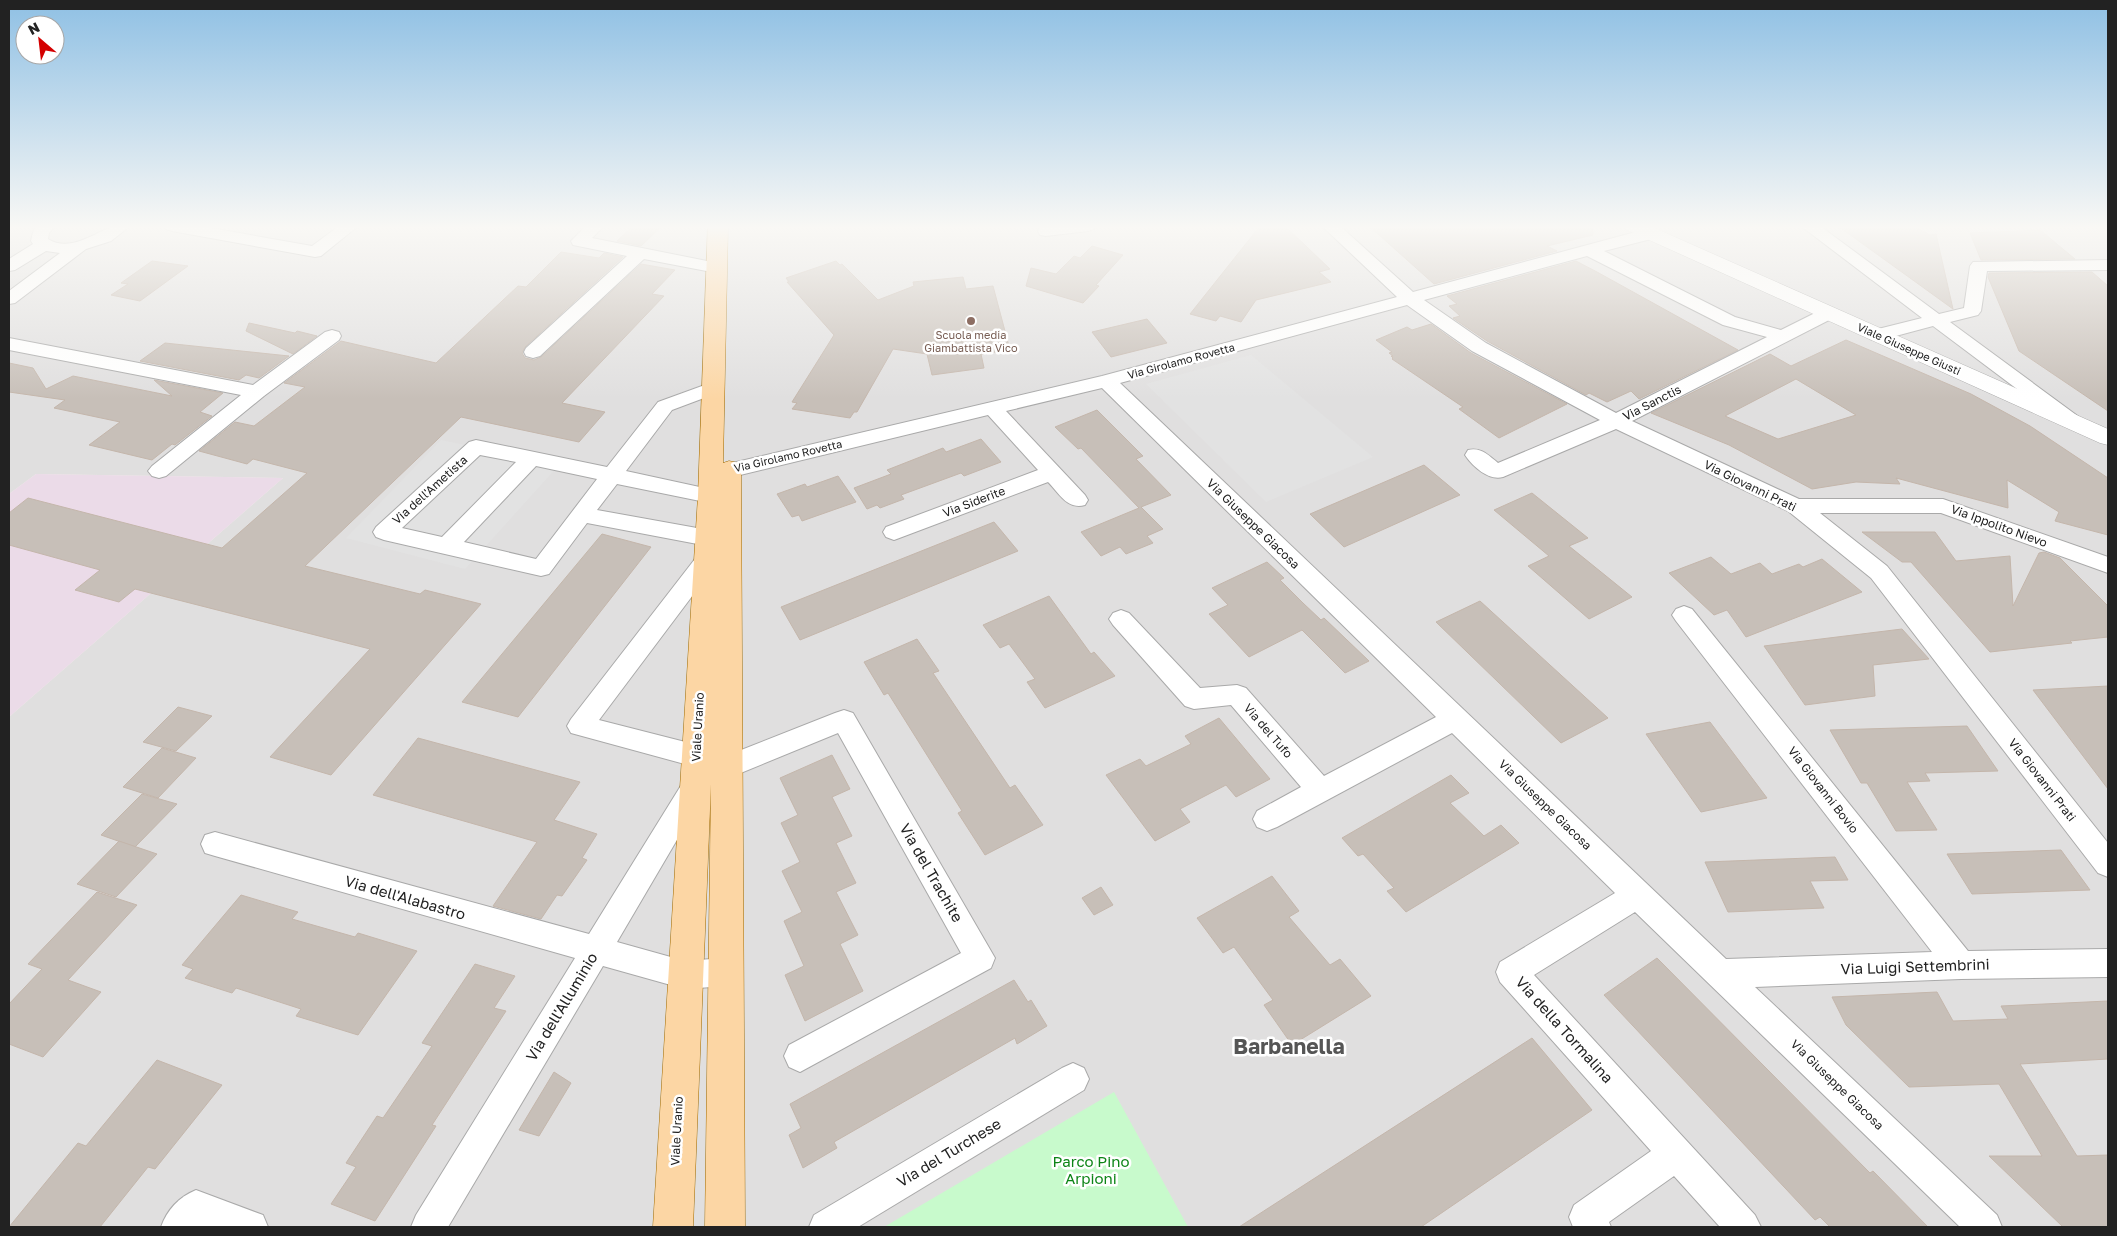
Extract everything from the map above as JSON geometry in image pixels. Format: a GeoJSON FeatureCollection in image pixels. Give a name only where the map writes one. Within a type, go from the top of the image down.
{"type":"FeatureCollection","features":[{"type":"Feature","properties":{"kind":"main road","name":"Viale Uranio"},"geometry":{"type":"LineString","coordinates":[[716,284],[713,388],[726,768],[725,1227]]}},
{"type":"Feature","properties":{"kind":"main road","name":"Viale Uranio"},"geometry":{"type":"LineString","coordinates":[[672,1227],[707,549],[716,481],[728,284]]}},
{"type":"Feature","properties":{"kind":"street"},"geometry":{"type":"LineString","coordinates":[[9,298],[29,284]]}},
{"type":"Feature","properties":{"kind":"street"},"geometry":{"type":"LineString","coordinates":[[533,352],[607,284]]}},
{"type":"Feature","properties":{"kind":"street","name":"Via Giovanni Prati"},"geometry":{"type":"LineString","coordinates":[[1393,284],[1409,298],[1478,347],[1616,421],[1796,506],[1878,572],[2108,864]]}},
{"type":"Feature","properties":{"kind":"street","name":"Via Girolamo Rovetta"},"geometry":{"type":"LineString","coordinates":[[716,481],[992,408],[1106,381],[1462,284]]}},
{"type":"Feature","properties":{"kind":"street"},"geometry":{"type":"LineString","coordinates":[[1655,284],[1729,321],[1783,336]]}},
{"type":"Feature","properties":{"kind":"street","name":"Viale Giuseppe Giusti"},"geometry":{"type":"LineString","coordinates":[[1760,284],[2108,438]]}},
{"type":"Feature","properties":{"kind":"street","name":"Viale Giuseppe Giusti"},"geometry":{"type":"LineString","coordinates":[[1886,284],[2075,423]]}},
{"type":"Feature","properties":{"kind":"street"},"geometry":{"type":"LineString","coordinates":[[1877,334],[1972,311],[1976,284]]}},
{"type":"Feature","properties":{"kind":"street","name":"Via Sanctis"},"geometry":{"type":"LineString","coordinates":[[1476,455],[1496,472],[1616,421],[1827,314]]}},
{"type":"Feature","properties":{"kind":"street"},"geometry":{"type":"LineString","coordinates":[[159,471],[257,392],[332,336]]}},
{"type":"Feature","properties":{"kind":"street"},"geometry":{"type":"LineString","coordinates":[[9,344],[257,392]]}},
{"type":"Feature","properties":{"kind":"street","name":"Via Giuseppe Giacosa"},"geometry":{"type":"LineString","coordinates":[[1106,381],[1637,895],[1985,1227]]}},
{"type":"Feature","properties":{"kind":"street"},"geometry":{"type":"LineString","coordinates":[[612,476],[665,406],[713,388]]}},
{"type":"Feature","properties":{"kind":"street"},"geometry":{"type":"LineString","coordinates":[[992,408],[1077,500]]}},
{"type":"Feature","properties":{"kind":"street","name":"Via dell'Ametista"},"geometry":{"type":"LineString","coordinates":[[612,476],[541,568],[384,532],[476,447],[612,476],[716,481]]}},
{"type":"Feature","properties":{"kind":"street"},"geometry":{"type":"LineString","coordinates":[[447,546],[531,459]]}},
{"type":"Feature","properties":{"kind":"street","name":"Via Siderite"},"geometry":{"type":"LineString","coordinates":[[894,532],[1053,472]]}},
{"type":"Feature","properties":{"kind":"street","name":"Via Ippolito Nievo"},"geometry":{"type":"LineString","coordinates":[[1796,506],[1943,506],[2108,565]]}},
{"type":"Feature","properties":{"kind":"street"},"geometry":{"type":"LineString","coordinates":[[583,515],[707,549],[580,726],[696,771],[726,768]]}},
{"type":"Feature","properties":{"kind":"street","name":"Via Giovanni Bovio"},"geometry":{"type":"LineString","coordinates":[[1684,614],[1961,965]]}},
{"type":"Feature","properties":{"kind":"street","name":"Via del Tufo"},"geometry":{"type":"LineString","coordinates":[[1121,619],[1194,699],[1237,695],[1320,790]]}},
{"type":"Feature","properties":{"kind":"street"},"geometry":{"type":"LineString","coordinates":[[1267,819],[1455,719]]}},
{"type":"Feature","properties":{"kind":"street","name":"Via del Trachite"},"geometry":{"type":"LineString","coordinates":[[726,768],[844,720],[980,958],[800,1056]]}},
{"type":"Feature","properties":{"kind":"street","name":"Via dell'Alluminio"},"geometry":{"type":"LineString","coordinates":[[428,1227],[595,952],[696,771]]}},
{"type":"Feature","properties":{"kind":"street","name":"Via dell'Alabastro"},"geometry":{"type":"LineString","coordinates":[[215,844],[685,976]]}},
{"type":"Feature","properties":{"kind":"street","name":"Via della Tormalina"},"geometry":{"type":"LineString","coordinates":[[1637,895],[1511,972],[1743,1227]]}},
{"type":"Feature","properties":{"kind":"street","name":"Via Luigi Settembrini"},"geometry":{"type":"LineString","coordinates":[[1721,974],[1961,965],[2108,963]]}},
{"type":"Feature","properties":{"kind":"street"},"geometry":{"type":"LineString","coordinates":[[685,976],[725,972]]}},
{"type":"Feature","properties":{"kind":"street","name":"Via del Turchese"},"geometry":{"type":"LineString","coordinates":[[826,1227],[1073,1079]]}},
{"type":"Feature","properties":{"kind":"street"},"geometry":{"type":"LineString","coordinates":[[1594,1227],[1586,1217],[1676,1154]]}},
{"type":"Feature","properties":{"kind":"street"},"geometry":{"type":"LineString","coordinates":[[178,1227],[196,1206],[251,1227]]}},
{"type":"Feature","properties":{"kind":"shaded area"},"geometry":{"type":"Polygon","coordinates":[[[9,284],[2108,284],[2108,1227],[9,1227],[9,717],[283,478],[36,474],[9,494],[9,284]]]}},
{"type":"Feature","properties":{"kind":"shaded area"},"geometry":{"type":"Polygon","coordinates":[[[1251,355],[1373,457],[1266,502],[1146,384],[1251,355]]]}},
{"type":"Feature","properties":{"kind":"shaded area"},"geometry":{"type":"Polygon","coordinates":[[[441,440],[559,465],[465,569],[346,538],[441,440]]]}},
{"type":"Feature","properties":{"kind":"shaded area"},"geometry":{"type":"Polygon","coordinates":[[[36,474],[283,478],[9,717],[9,494],[36,474]]]}},
{"type":"Feature","properties":{"kind":"green space","name":"Parco Pino Arpioni"},"geometry":{"type":"Polygon","coordinates":[[[1114,1092],[1188,1227],[884,1227],[1114,1092]]]}},
{"type":"Feature","properties":{"kind":"building"},"geometry":{"type":"Polygon","coordinates":[[[126,284],[164,284],[140,301],[111,295],[128,284],[126,284]]]}},
{"type":"Feature","properties":{"kind":"building"},"geometry":{"type":"Polygon","coordinates":[[[529,284],[594,284],[525,347],[522,353],[525,358],[534,360],[541,357],[620,284],[662,284],[652,294],[664,296],[562,403],[605,412],[579,442],[461,417],[305,566],[420,594],[425,590],[481,604],[331,775],[270,757],[370,649],[135,589],[119,602],[75,590],[100,570],[9,545],[9,513],[28,498],[222,548],[307,473],[253,459],[247,464],[199,451],[235,422],[254,426],[305,387],[284,383],[341,341],[436,363],[518,286],[526,287],[529,284]]]}},
{"type":"Feature","properties":{"kind":"building"},"geometry":{"type":"Polygon","coordinates":[[[788,284],[862,284],[878,300],[914,286],[913,284],[965,284],[966,289],[993,286],[1010,350],[981,354],[984,368],[932,375],[927,354],[893,349],[857,412],[854,412],[850,418],[792,409],[797,403],[792,402],[834,335],[788,284]]]}},
{"type":"Feature","properties":{"kind":"building"},"geometry":{"type":"Polygon","coordinates":[[[1027,284],[1097,284],[1096,285],[1099,286],[1083,303],[1026,286],[1027,284]]]}},
{"type":"Feature","properties":{"kind":"building"},"geometry":{"type":"Polygon","coordinates":[[[1214,284],[1324,284],[1256,300],[1241,322],[1220,316],[1216,321],[1190,314],[1214,284]]]}},
{"type":"Feature","properties":{"kind":"building"},"geometry":{"type":"Polygon","coordinates":[[[1492,284],[1618,284],[1738,350],[1639,399],[1631,391],[1607,402],[1589,393],[1586,395],[1487,341],[1453,318],[1460,316],[1449,306],[1457,304],[1447,296],[1492,284]]]}},
{"type":"Feature","properties":{"kind":"building"},"geometry":{"type":"Polygon","coordinates":[[[1918,284],[1947,284],[1953,309],[1918,284]]]}},
{"type":"Feature","properties":{"kind":"building"},"geometry":{"type":"Polygon","coordinates":[[[1991,284],[2105,284],[2108,286],[2108,411],[2019,351],[1991,284]]]}},
{"type":"Feature","properties":{"kind":"building"},"geometry":{"type":"Polygon","coordinates":[[[1147,319],[1167,343],[1111,357],[1092,332],[1147,319]]]}},
{"type":"Feature","properties":{"kind":"building"},"geometry":{"type":"Polygon","coordinates":[[[249,323],[317,336],[293,354],[246,331],[249,323]]]}},
{"type":"Feature","properties":{"kind":"building"},"geometry":{"type":"Polygon","coordinates":[[[1431,324],[1471,353],[1567,404],[1499,438],[1459,409],[1463,407],[1392,359],[1391,356],[1393,356],[1389,353],[1392,352],[1376,340],[1407,327],[1412,330],[1431,324]]]}},
{"type":"Feature","properties":{"kind":"building"},"geometry":{"type":"Polygon","coordinates":[[[1846,340],[1971,394],[2030,426],[2108,478],[2108,535],[2055,521],[2059,512],[2007,480],[2008,508],[1896,478],[1900,484],[1856,482],[1812,489],[1729,445],[1651,413],[1770,354],[1791,366],[1846,340]],[[1796,379],[1725,416],[1778,439],[1856,415],[1796,379]]]}},
{"type":"Feature","properties":{"kind":"building"},"geometry":{"type":"Polygon","coordinates":[[[165,343],[289,356],[259,378],[246,375],[239,380],[140,361],[165,343]]]}},
{"type":"Feature","properties":{"kind":"building"},"geometry":{"type":"Polygon","coordinates":[[[9,363],[33,368],[46,389],[73,376],[172,396],[154,380],[223,393],[200,412],[212,416],[175,445],[172,444],[152,460],[89,445],[120,422],[54,408],[65,400],[9,392],[9,363]]]}},
{"type":"Feature","properties":{"kind":"building"},"geometry":{"type":"Polygon","coordinates":[[[1097,410],[1143,456],[1136,459],[1171,495],[1141,507],[1163,529],[1147,536],[1153,543],[1126,554],[1120,547],[1101,556],[1081,532],[1139,508],[1081,448],[1078,449],[1055,427],[1097,410]]]}},
{"type":"Feature","properties":{"kind":"building"},"geometry":{"type":"Polygon","coordinates":[[[981,439],[1001,462],[964,476],[961,473],[901,495],[904,499],[880,508],[877,505],[867,509],[854,488],[891,474],[887,470],[943,448],[946,452],[981,439]]]}},
{"type":"Feature","properties":{"kind":"building"},"geometry":{"type":"Polygon","coordinates":[[[1424,465],[1460,495],[1344,547],[1310,514],[1424,465]]]}},
{"type":"Feature","properties":{"kind":"building"},"geometry":{"type":"Polygon","coordinates":[[[838,476],[856,502],[802,521],[799,515],[792,517],[777,494],[805,484],[807,487],[838,476]]]}},
{"type":"Feature","properties":{"kind":"building"},"geometry":{"type":"Polygon","coordinates":[[[1532,493],[1588,538],[1569,546],[1632,597],[1589,619],[1528,566],[1549,556],[1494,510],[1532,493]]]}},
{"type":"Feature","properties":{"kind":"building"},"geometry":{"type":"Polygon","coordinates":[[[994,522],[1018,551],[800,640],[781,607],[994,522]]]}},
{"type":"Feature","properties":{"kind":"building"},"geometry":{"type":"Polygon","coordinates":[[[1862,532],[1935,532],[1956,561],[2010,556],[2013,606],[2039,553],[2044,552],[2060,558],[2108,606],[2108,637],[1990,652],[1911,562],[1902,562],[1862,532]]]}},
{"type":"Feature","properties":{"kind":"building"},"geometry":{"type":"Polygon","coordinates":[[[602,534],[651,547],[518,717],[462,702],[602,534]]]}},
{"type":"Feature","properties":{"kind":"building"},"geometry":{"type":"Polygon","coordinates":[[[1711,557],[1731,574],[1760,563],[1772,574],[1799,564],[1803,567],[1822,559],[1862,592],[1746,637],[1727,610],[1714,615],[1669,573],[1711,557]]]}},
{"type":"Feature","properties":{"kind":"building"},"geometry":{"type":"Polygon","coordinates":[[[1267,562],[1284,578],[1280,580],[1303,603],[1321,620],[1324,618],[1369,661],[1345,673],[1302,630],[1249,657],[1209,614],[1228,605],[1212,588],[1267,562]]]}},
{"type":"Feature","properties":{"kind":"building"},"geometry":{"type":"Polygon","coordinates":[[[1049,596],[1091,654],[1094,652],[1115,676],[1045,708],[1027,682],[1035,679],[1009,644],[1000,648],[983,625],[1049,596]]]}},
{"type":"Feature","properties":{"kind":"building"},"geometry":{"type":"Polygon","coordinates":[[[1480,601],[1608,718],[1561,743],[1436,622],[1480,601]]]}},
{"type":"Feature","properties":{"kind":"building"},"geometry":{"type":"Polygon","coordinates":[[[1902,629],[1929,659],[1873,665],[1875,696],[1805,705],[1764,646],[1902,629]]]}},
{"type":"Feature","properties":{"kind":"building"},"geometry":{"type":"Polygon","coordinates":[[[917,639],[939,671],[933,673],[1010,788],[1015,785],[1043,825],[985,855],[958,813],[962,811],[888,693],[884,695],[864,662],[917,639]]]}},
{"type":"Feature","properties":{"kind":"building"},"geometry":{"type":"Polygon","coordinates":[[[2108,686],[2108,789],[2033,690],[2108,686]]]}},
{"type":"Feature","properties":{"kind":"building"},"geometry":{"type":"Polygon","coordinates":[[[178,707],[212,716],[176,751],[143,742],[178,707]]]}},
{"type":"Feature","properties":{"kind":"building"},"geometry":{"type":"Polygon","coordinates":[[[1219,718],[1270,779],[1236,797],[1226,785],[1180,809],[1190,822],[1155,841],[1106,775],[1140,759],[1146,766],[1191,744],[1185,736],[1219,718]]]}},
{"type":"Feature","properties":{"kind":"building"},"geometry":{"type":"Polygon","coordinates":[[[1710,722],[1767,798],[1701,812],[1646,734],[1710,722]]]}},
{"type":"Feature","properties":{"kind":"building"},"geometry":{"type":"Polygon","coordinates":[[[1967,726],[1998,771],[1925,773],[1930,781],[1907,782],[1937,830],[1896,831],[1867,783],[1861,783],[1830,730],[1967,726]]]}},
{"type":"Feature","properties":{"kind":"building"},"geometry":{"type":"Polygon","coordinates":[[[418,738],[580,782],[554,820],[597,834],[582,858],[587,860],[562,896],[557,895],[541,919],[493,906],[537,842],[373,795],[418,738]]]}},
{"type":"Feature","properties":{"kind":"building"},"geometry":{"type":"Polygon","coordinates":[[[162,748],[196,758],[158,798],[123,787],[162,748]]]}},
{"type":"Feature","properties":{"kind":"building"},"geometry":{"type":"Polygon","coordinates":[[[832,755],[850,789],[832,797],[852,836],[836,843],[856,883],[836,892],[858,935],[840,944],[863,991],[805,1021],[785,975],[804,966],[784,921],[802,912],[782,871],[800,862],[781,823],[798,815],[780,778],[832,755]]]}},
{"type":"Feature","properties":{"kind":"building"},"geometry":{"type":"Polygon","coordinates":[[[1451,775],[1469,793],[1450,803],[1484,836],[1501,825],[1519,843],[1406,912],[1387,891],[1394,888],[1363,854],[1358,856],[1342,838],[1451,775]]]}},
{"type":"Feature","properties":{"kind":"building"},"geometry":{"type":"Polygon","coordinates":[[[142,794],[177,804],[135,847],[101,835],[142,794]]]}},
{"type":"Feature","properties":{"kind":"building"},"geometry":{"type":"Polygon","coordinates":[[[119,841],[157,854],[116,897],[77,884],[119,841]]]}},
{"type":"Feature","properties":{"kind":"building"},"geometry":{"type":"Polygon","coordinates":[[[2061,850],[2090,890],[1972,894],[1947,854],[2061,850]]]}},
{"type":"Feature","properties":{"kind":"building"},"geometry":{"type":"Polygon","coordinates":[[[1835,857],[1848,880],[1810,881],[1824,908],[1728,912],[1705,862],[1835,857]]]}},
{"type":"Feature","properties":{"kind":"building"},"geometry":{"type":"Polygon","coordinates":[[[1272,876],[1299,911],[1289,917],[1330,965],[1340,959],[1371,996],[1292,1045],[1264,1005],[1273,1000],[1234,947],[1223,953],[1197,918],[1272,876]]]}},
{"type":"Feature","properties":{"kind":"building"},"geometry":{"type":"Polygon","coordinates":[[[1101,887],[1113,905],[1094,915],[1082,898],[1101,887]]]}},
{"type":"Feature","properties":{"kind":"building"},"geometry":{"type":"Polygon","coordinates":[[[97,892],[137,905],[68,980],[101,992],[43,1057],[9,1044],[9,1004],[42,969],[28,964],[97,892]]]}},
{"type":"Feature","properties":{"kind":"building"},"geometry":{"type":"Polygon","coordinates":[[[241,895],[298,912],[292,919],[355,937],[358,933],[417,951],[358,1035],[296,1016],[301,1009],[236,988],[232,993],[185,978],[193,969],[182,965],[241,895]]]}},
{"type":"Feature","properties":{"kind":"building"},"geometry":{"type":"Polygon","coordinates":[[[1657,958],[1870,1173],[1873,1171],[1928,1227],[1830,1227],[1820,1217],[1815,1220],[1604,995],[1657,958]]]}},
{"type":"Feature","properties":{"kind":"building"},"geometry":{"type":"Polygon","coordinates":[[[475,964],[515,976],[494,1008],[506,1011],[432,1125],[436,1126],[375,1221],[331,1204],[356,1167],[346,1163],[377,1116],[383,1118],[432,1046],[422,1043],[475,964]]]}},
{"type":"Feature","properties":{"kind":"building"},"geometry":{"type":"Polygon","coordinates":[[[1014,980],[1028,1002],[1031,1000],[1047,1026],[1017,1044],[1015,1038],[834,1142],[837,1148],[803,1168],[789,1135],[801,1128],[790,1104],[1014,980]]]}},
{"type":"Feature","properties":{"kind":"building"},"geometry":{"type":"Polygon","coordinates":[[[1937,992],[1953,1021],[2008,1019],[2001,1006],[2108,1001],[2108,1059],[2020,1064],[2077,1156],[2108,1155],[2108,1227],[2063,1227],[1989,1156],[2042,1156],[1999,1084],[1909,1087],[1846,1025],[1832,997],[1937,992]]]}},
{"type":"Feature","properties":{"kind":"building"},"geometry":{"type":"Polygon","coordinates":[[[1532,1038],[1592,1110],[1421,1227],[1239,1227],[1532,1038]]]}},
{"type":"Feature","properties":{"kind":"building"},"geometry":{"type":"Polygon","coordinates":[[[157,1060],[222,1085],[155,1169],[148,1167],[100,1227],[9,1227],[78,1143],[86,1146],[157,1060]]]}},
{"type":"Feature","properties":{"kind":"building"},"geometry":{"type":"Polygon","coordinates":[[[554,1072],[571,1083],[539,1136],[519,1130],[554,1072]]]}},
{"type":"Feature","properties":{"kind":"place","name":"Scuola media Giambattista Vico"},"geometry":{"type":"Point","coordinates":[971,321]}},
{"type":"Feature","properties":{"kind":"district","name":"Barbanella"},"geometry":{"type":"Point","coordinates":[1289,1047]}}]}
